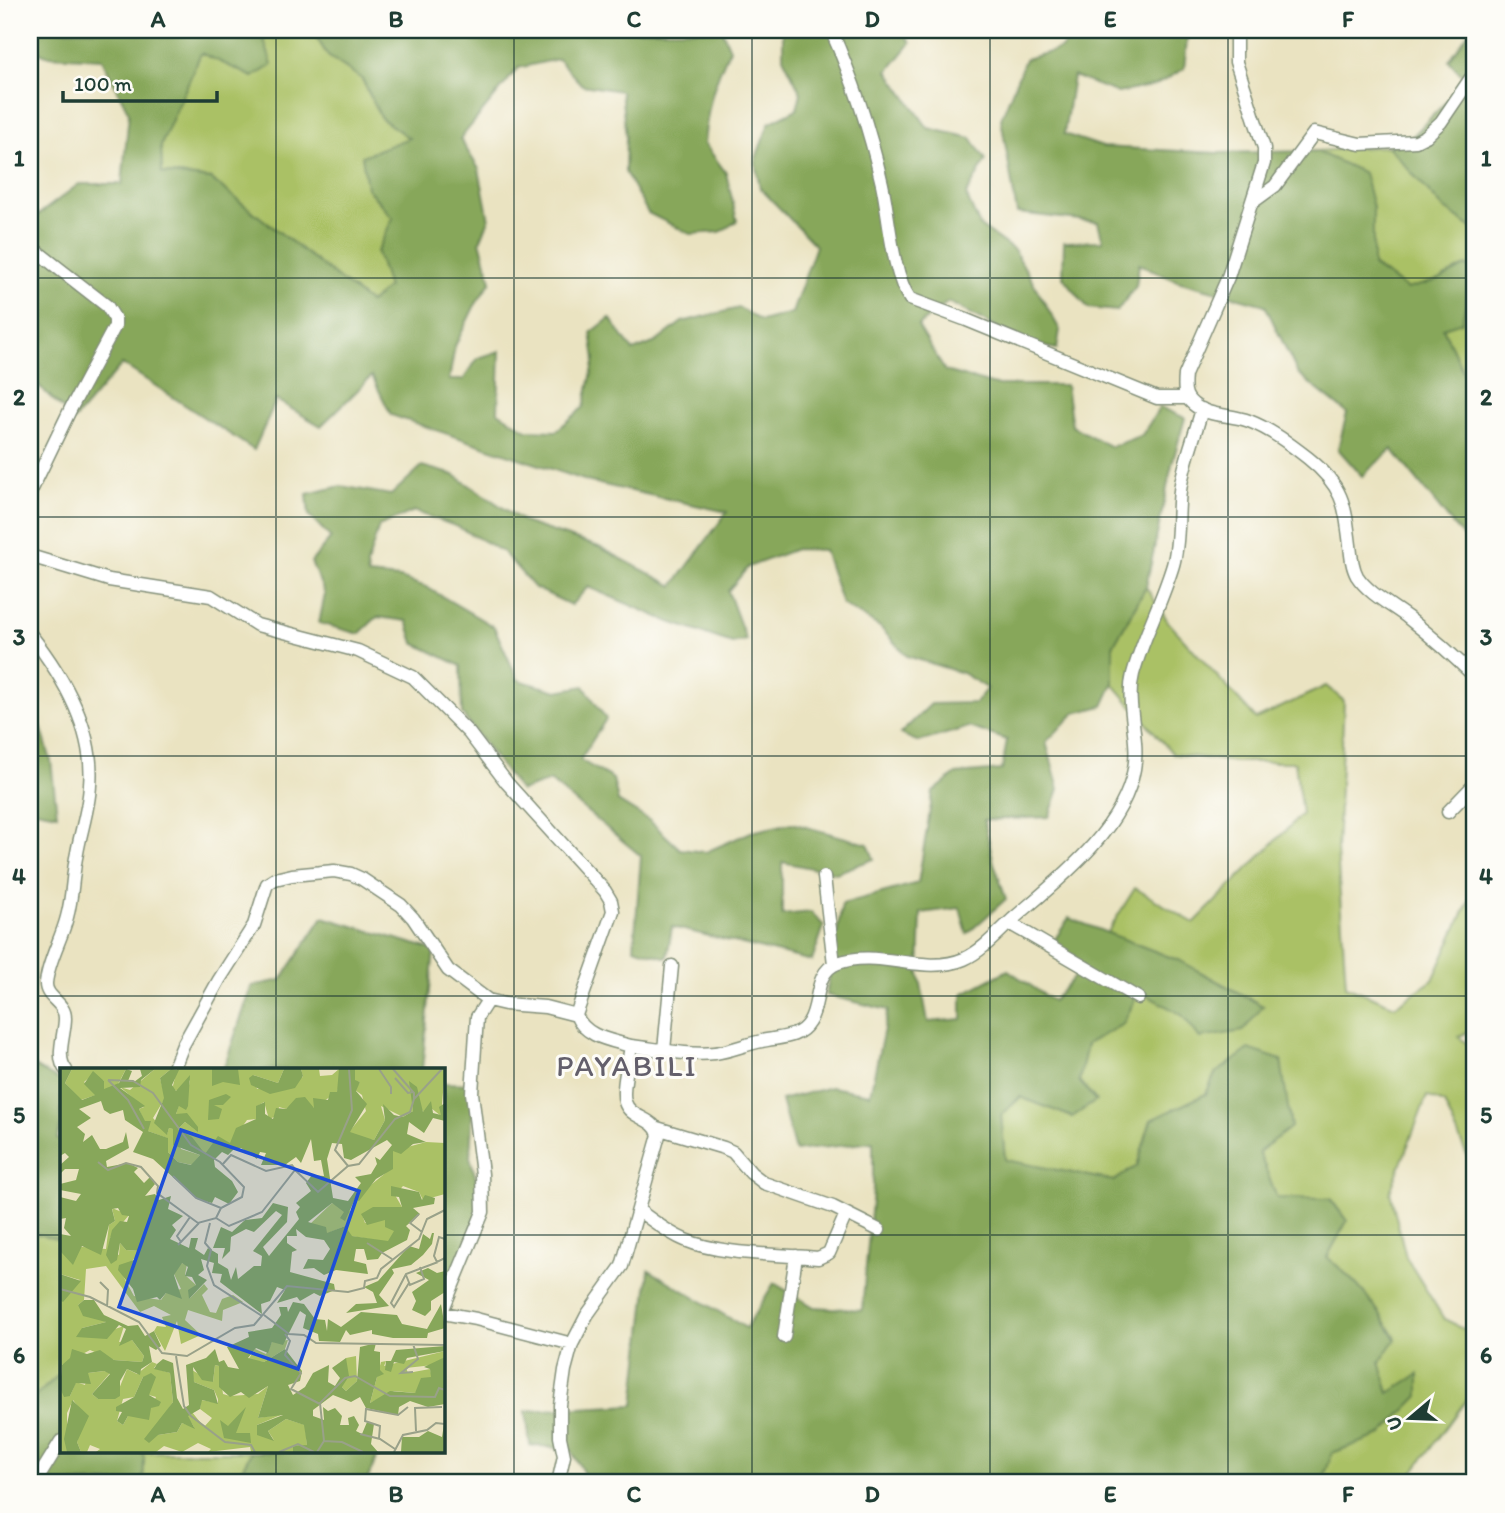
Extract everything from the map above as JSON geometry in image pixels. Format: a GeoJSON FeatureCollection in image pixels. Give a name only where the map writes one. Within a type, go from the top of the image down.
{"type":"FeatureCollection","features":[{"type":"Feature","properties":{"kind":"street"},"geometry":{"type":"LineString","coordinates":[[831,30],[844,59],[873,148],[900,275],[910,299],[1157,398],[1187,398],[1202,409],[1234,416],[1261,426],[1309,459],[1325,474],[1343,500],[1356,575],[1369,589],[1410,620],[1475,677]]}},
{"type":"Feature","properties":{"kind":"street"},"geometry":{"type":"LineString","coordinates":[[1187,398],[1185,375],[1228,277],[1265,156],[1236,62],[1236,30]]}},
{"type":"Feature","properties":{"kind":"street"},"geometry":{"type":"LineString","coordinates":[[1253,202],[1275,186],[1314,133],[1360,144],[1407,143],[1426,136],[1441,122],[1475,72]]}},
{"type":"Feature","properties":{"kind":"street"},"geometry":{"type":"LineString","coordinates":[[30,246],[107,306],[116,319],[104,350],[71,408],[30,493]]}},
{"type":"Feature","properties":{"kind":"street"},"geometry":{"type":"LineString","coordinates":[[30,556],[109,580],[211,596],[257,625],[323,640],[358,652],[413,677],[469,733],[507,783],[605,891],[611,901],[613,911],[576,1015],[580,1025],[588,1031],[631,1046],[719,1052],[796,1034],[809,1023],[825,972],[834,964],[847,960],[872,959],[933,964],[951,962],[971,955],[1057,881],[1086,852],[1117,812],[1128,790],[1136,755],[1131,684],[1174,564],[1178,541],[1180,487],[1202,409]]}},
{"type":"Feature","properties":{"kind":"street"},"geometry":{"type":"LineString","coordinates":[[30,635],[77,709],[91,781],[68,915],[46,981],[49,993],[62,1006],[65,1014],[61,1058],[65,1068]]}},
{"type":"Feature","properties":{"kind":"street"},"geometry":{"type":"LineString","coordinates":[[1447,812],[1475,784]]}},
{"type":"Feature","properties":{"kind":"street"},"geometry":{"type":"LineString","coordinates":[[174,1068],[183,1045],[213,991],[254,925],[267,884],[275,879],[334,871],[351,874],[390,896],[413,918],[448,970],[488,1000],[545,1007],[576,1015]]}},
{"type":"Feature","properties":{"kind":"street"},"geometry":{"type":"LineString","coordinates":[[824,877],[834,964]]}},
{"type":"Feature","properties":{"kind":"street"},"geometry":{"type":"LineString","coordinates":[[1009,923],[1139,998]]}},
{"type":"Feature","properties":{"kind":"street"},"geometry":{"type":"LineString","coordinates":[[664,1050],[672,966]]}},
{"type":"Feature","properties":{"kind":"street"},"geometry":{"type":"LineString","coordinates":[[444,1309],[483,1212],[482,1174],[472,1093],[477,1017],[488,1000]]}},
{"type":"Feature","properties":{"kind":"street"},"geometry":{"type":"LineString","coordinates":[[631,1046],[624,1095],[628,1109],[657,1128],[724,1148],[733,1153],[764,1183],[833,1207],[879,1230]]}},
{"type":"Feature","properties":{"kind":"street"},"geometry":{"type":"LineString","coordinates":[[558,1483],[564,1456],[560,1437],[560,1405],[572,1344],[587,1315],[622,1266],[659,1135],[657,1128]]}},
{"type":"Feature","properties":{"kind":"street"},"geometry":{"type":"LineString","coordinates":[[639,1211],[670,1232],[697,1244],[818,1258],[829,1253],[846,1214]]}},
{"type":"Feature","properties":{"kind":"street"},"geometry":{"type":"LineString","coordinates":[[784,1337],[796,1256]]}},
{"type":"Feature","properties":{"kind":"street"},"geometry":{"type":"LineString","coordinates":[[444,1311],[572,1344]]}},
{"type":"Feature","properties":{"kind":"street"},"geometry":{"type":"LineString","coordinates":[[35,1483],[60,1443]]}},
{"type":"Feature","properties":{"kind":"green space"},"geometry":{"type":"Polygon","coordinates":[[[30,30],[258,30],[262,33],[272,65],[253,77],[201,53],[161,145],[162,173],[211,179],[370,303],[388,287],[377,252],[393,218],[367,188],[362,156],[409,138],[381,118],[362,79],[328,56],[312,30],[722,30],[730,49],[712,95],[704,143],[726,173],[737,221],[720,232],[690,234],[648,213],[625,172],[626,137],[621,91],[582,85],[558,59],[518,68],[460,139],[479,169],[489,220],[480,241],[491,281],[474,307],[455,346],[449,380],[463,380],[478,358],[500,351],[498,412],[527,430],[556,431],[584,407],[595,359],[591,333],[610,318],[633,351],[656,342],[682,322],[739,308],[761,321],[792,313],[816,246],[760,188],[755,161],[769,123],[797,109],[801,93],[783,57],[783,30],[902,30],[911,43],[888,71],[928,128],[971,138],[986,160],[966,195],[980,226],[1015,251],[1060,330],[1057,349],[1029,344],[948,302],[918,326],[945,371],[995,385],[1066,385],[1072,426],[1111,447],[1142,435],[1160,407],[1185,418],[1172,464],[1146,587],[1113,646],[1113,684],[1103,706],[1075,713],[1046,742],[1059,789],[1049,817],[984,820],[1006,899],[967,934],[960,908],[921,913],[919,973],[928,1022],[962,1019],[962,994],[1008,970],[1053,1001],[1083,967],[1051,945],[1069,918],[1180,961],[1263,1006],[1243,1031],[1200,1038],[1182,1015],[1139,991],[1123,1024],[1087,1044],[1079,1081],[1096,1101],[1072,1117],[1020,1097],[1001,1115],[1005,1160],[1114,1181],[1137,1166],[1151,1120],[1206,1094],[1215,1074],[1249,1049],[1281,1060],[1291,1127],[1259,1152],[1277,1198],[1330,1199],[1347,1221],[1327,1257],[1365,1295],[1396,1339],[1380,1362],[1389,1393],[1419,1374],[1419,1396],[1381,1435],[1332,1453],[1322,1483],[589,1483],[571,1450],[530,1445],[526,1411],[634,1405],[649,1270],[746,1328],[774,1283],[814,1307],[862,1310],[873,1190],[873,1142],[795,1151],[781,1100],[831,1087],[870,1094],[888,1010],[826,995],[842,904],[918,883],[933,792],[956,774],[1002,770],[1007,740],[969,727],[919,742],[900,734],[931,704],[975,703],[987,688],[962,673],[907,656],[880,627],[842,604],[824,550],[796,549],[748,567],[728,591],[746,640],[732,643],[670,622],[588,587],[571,605],[535,588],[503,552],[458,527],[414,511],[379,526],[367,565],[368,575],[400,578],[426,587],[494,627],[518,680],[557,691],[584,686],[606,719],[580,760],[613,779],[618,801],[650,821],[680,849],[706,852],[751,832],[792,823],[868,844],[874,859],[836,873],[782,862],[782,915],[811,912],[824,926],[812,961],[672,927],[667,958],[634,948],[641,856],[550,781],[520,791],[462,714],[461,666],[414,643],[407,621],[377,617],[359,634],[319,623],[325,594],[311,562],[331,538],[309,515],[307,494],[341,486],[391,495],[422,466],[454,475],[526,523],[599,547],[673,586],[727,512],[590,482],[391,415],[372,376],[321,426],[276,400],[254,450],[122,364],[74,420],[34,381],[30,383],[30,221],[79,184],[122,184],[129,113],[102,59],[49,56],[30,48],[30,30]]]}},
{"type":"Feature","properties":{"kind":"green space"},"geometry":{"type":"Polygon","coordinates":[[[258,30],[312,30],[328,56],[362,79],[381,118],[409,138],[367,188],[393,218],[377,252],[388,287],[370,303],[211,179],[162,173],[161,145],[201,52],[262,33],[258,30]]]}},
{"type":"Feature","properties":{"kind":"green space"},"geometry":{"type":"Polygon","coordinates":[[[1074,30],[1188,30],[1184,69],[1156,85],[1118,93],[1073,76],[1064,134],[1103,147],[1218,153],[1316,151],[1364,173],[1373,207],[1373,266],[1407,289],[1439,280],[1467,265],[1475,276],[1475,283],[1468,294],[1462,322],[1443,328],[1464,374],[1475,368],[1475,552],[1392,449],[1362,476],[1338,449],[1347,413],[1298,374],[1265,305],[1177,281],[1139,264],[1136,286],[1117,311],[1088,308],[1063,277],[1064,242],[1103,241],[1098,222],[1017,213],[1001,119],[1025,59],[1061,49],[1074,30]]]}},
{"type":"Feature","properties":{"kind":"green space"},"geometry":{"type":"Polygon","coordinates":[[[1470,30],[1475,30],[1475,230],[1442,207],[1388,146],[1410,139],[1467,80],[1449,61],[1470,30]]]}},
{"type":"Feature","properties":{"kind":"green space"},"geometry":{"type":"Polygon","coordinates":[[[1388,146],[1442,207],[1475,230],[1475,276],[1467,265],[1439,280],[1407,289],[1373,265],[1373,207],[1316,151],[1388,146]]]}},
{"type":"Feature","properties":{"kind":"green space"},"geometry":{"type":"Polygon","coordinates":[[[1475,283],[1475,368],[1464,374],[1443,328],[1462,321],[1468,294],[1475,283]]]}},
{"type":"Feature","properties":{"kind":"green space"},"geometry":{"type":"Polygon","coordinates":[[[1146,587],[1169,623],[1256,719],[1326,686],[1344,701],[1337,850],[1346,986],[1395,1006],[1433,980],[1475,887],[1475,1028],[1459,1037],[1475,1050],[1475,1160],[1471,1164],[1444,1103],[1427,1096],[1390,1192],[1406,1257],[1444,1319],[1475,1334],[1475,1388],[1405,1483],[1322,1483],[1332,1453],[1381,1435],[1419,1375],[1389,1394],[1380,1362],[1396,1338],[1365,1294],[1327,1257],[1347,1221],[1331,1199],[1277,1199],[1259,1152],[1215,1074],[1206,1094],[1151,1120],[1137,1166],[1114,1181],[1005,1160],[1001,1115],[1021,1097],[1072,1117],[1096,1100],[1079,1081],[1087,1043],[1123,1024],[1139,991],[1182,1015],[1200,1038],[1263,1006],[1180,961],[1107,933],[1135,888],[1194,923],[1302,814],[1295,762],[1236,762],[1173,754],[1113,684],[1113,646],[1146,587]]]}},
{"type":"Feature","properties":{"kind":"green space"},"geometry":{"type":"Polygon","coordinates":[[[30,662],[33,699],[51,761],[57,814],[30,809],[30,662]]]}},
{"type":"Feature","properties":{"kind":"green space"},"geometry":{"type":"Polygon","coordinates":[[[323,917],[434,950],[422,1068],[224,1068],[252,986],[281,980],[323,917]]]}},
{"type":"Feature","properties":{"kind":"green space"},"geometry":{"type":"Polygon","coordinates":[[[30,1064],[60,1080],[60,1128],[57,1139],[60,1140],[60,1240],[30,1232],[30,1064]]]}},
{"type":"Feature","properties":{"kind":"green space"},"geometry":{"type":"Polygon","coordinates":[[[444,1083],[474,1084],[470,1157],[484,1206],[444,1300],[444,1083]]]}},
{"type":"Feature","properties":{"kind":"green space"},"geometry":{"type":"Polygon","coordinates":[[[30,1232],[60,1240],[60,1374],[30,1401],[30,1232]]]}},
{"type":"Feature","properties":{"kind":"green space"},"geometry":{"type":"Polygon","coordinates":[[[60,1374],[60,1454],[143,1454],[143,1483],[30,1483],[30,1401],[60,1374]]]}},
{"type":"Feature","properties":{"kind":"green space"},"geometry":{"type":"Polygon","coordinates":[[[143,1454],[250,1454],[235,1483],[143,1483],[143,1454]]]}},
{"type":"Feature","properties":{"kind":"green space"},"geometry":{"type":"Polygon","coordinates":[[[250,1454],[378,1454],[366,1483],[235,1483],[250,1454]]]}},
{"type":"Feature","properties":{"kind":"district","name":"PAYABILI"},"geometry":{"type":"Point","coordinates":[627,1066]}}]}
